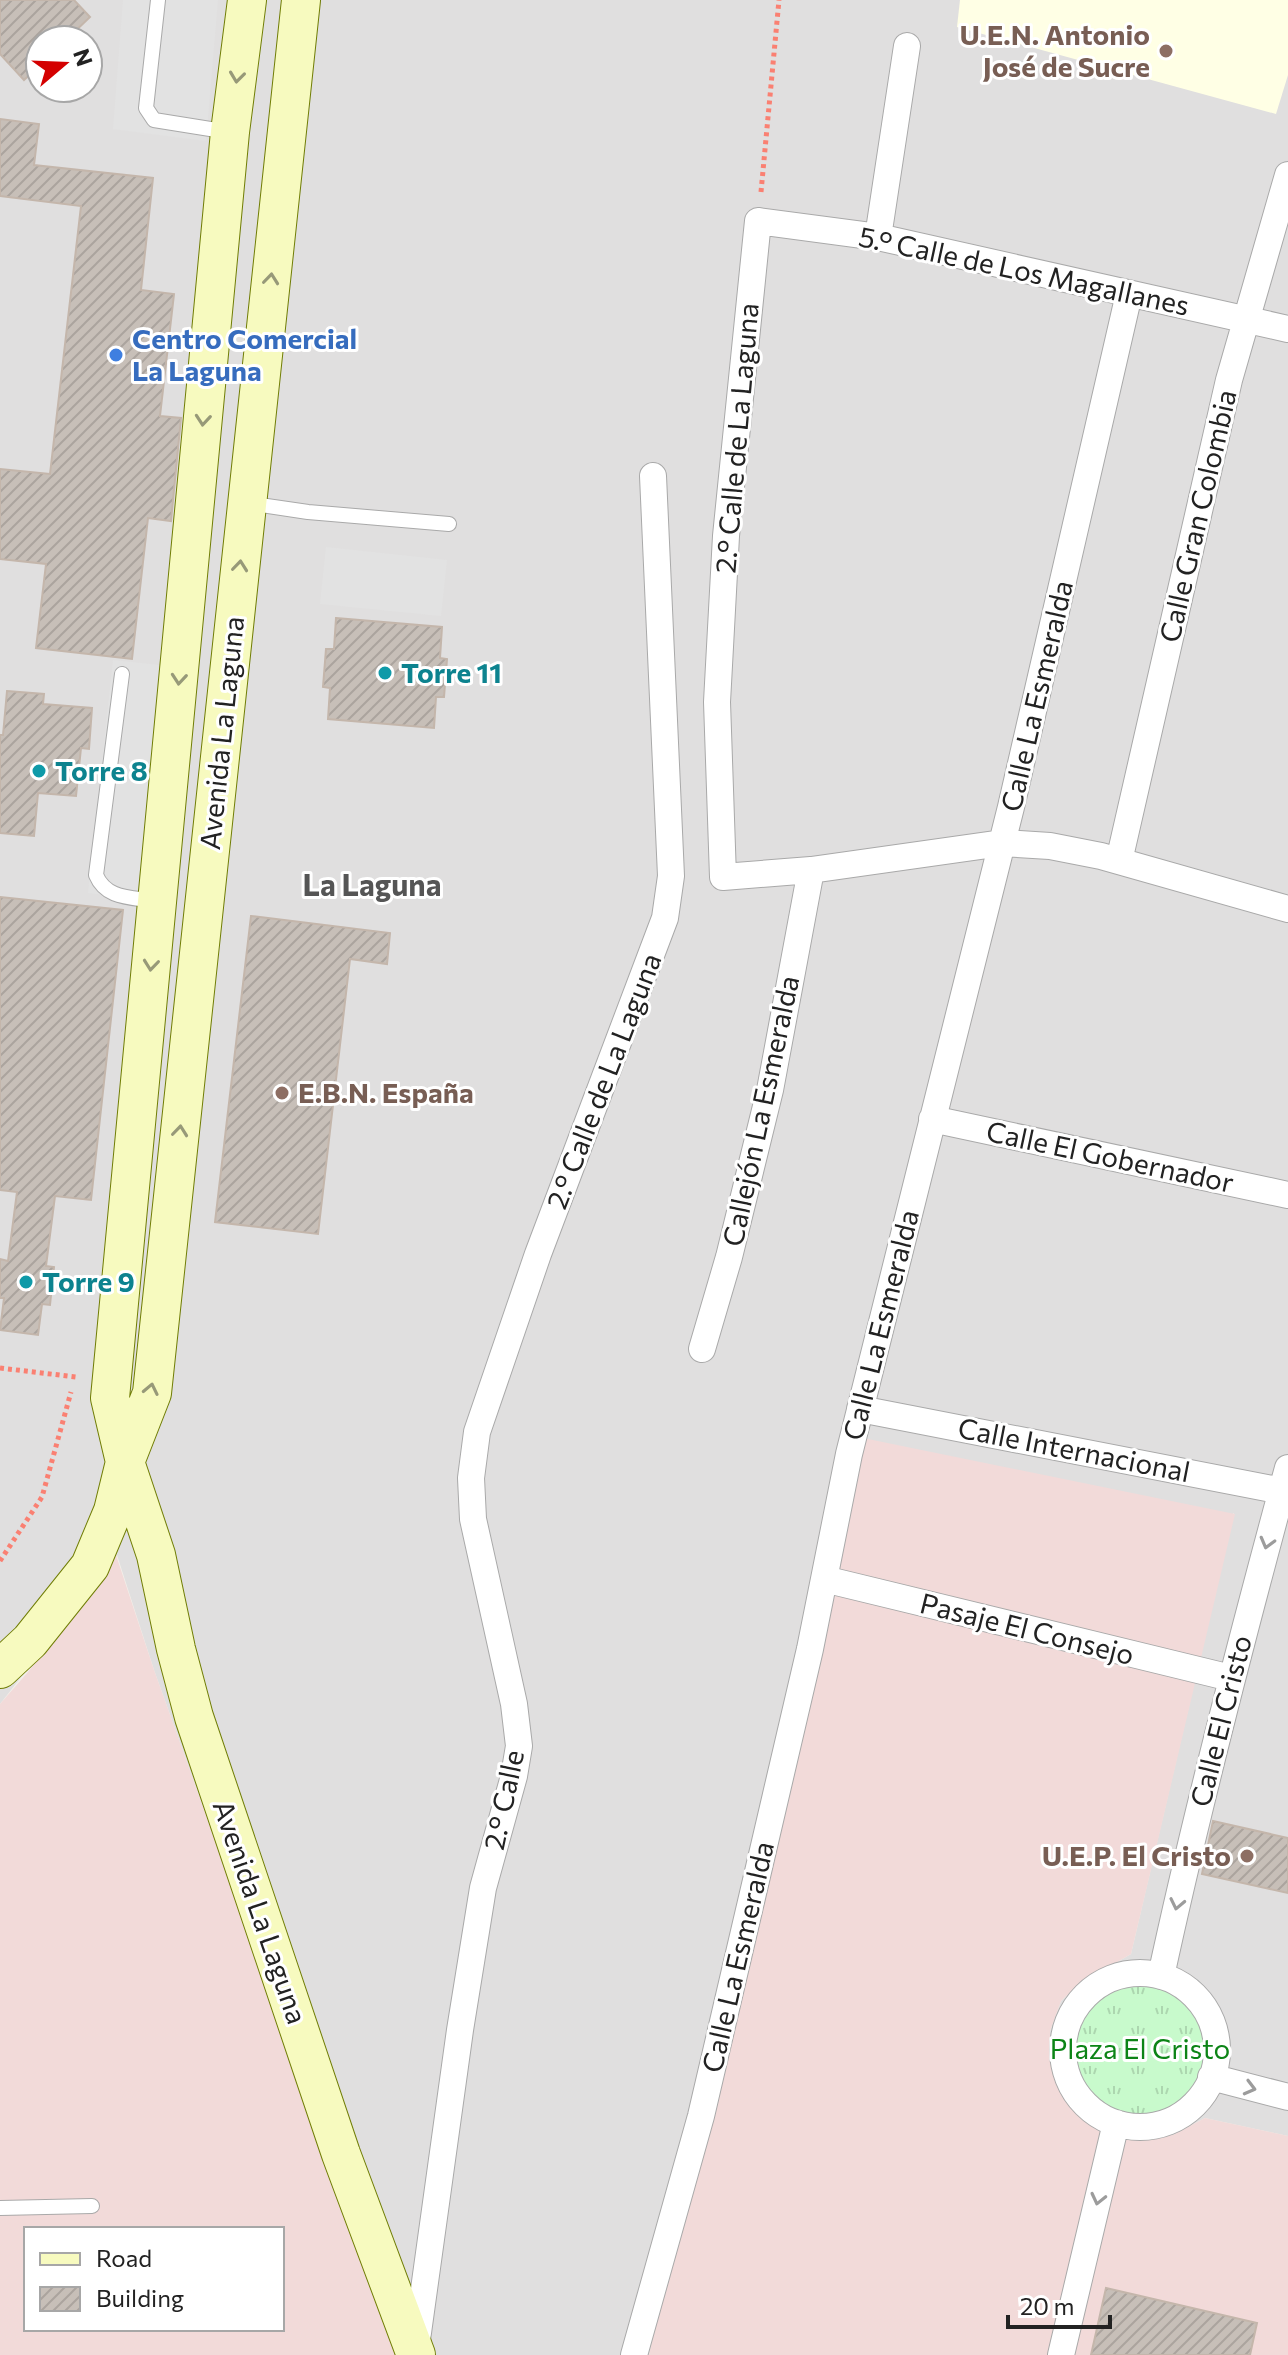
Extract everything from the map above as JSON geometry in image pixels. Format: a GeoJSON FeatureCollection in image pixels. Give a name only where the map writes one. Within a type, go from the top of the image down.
{"type":"FeatureCollection","features":[{"type":"Feature","properties":{"kind":"street","name":"Avenida La Laguna"},"geometry":{"type":"LineString","coordinates":[[247,0],[230,132],[110,1398],[125,1462],[156,1555],[194,1717],[341,2154],[416,2355]]}},
{"type":"Feature","properties":{"kind":"street","name":"Avenida La Laguna"},"geometry":{"type":"LineString","coordinates":[[0,1669],[30,1641],[90,1566],[113,1511],[125,1462],[152,1393],[301,0]]}},
{"type":"Feature","properties":{"kind":"street"},"geometry":{"type":"LineString","coordinates":[[878,237],[907,46]]}},
{"type":"Feature","properties":{"kind":"street","name":"Calle Gran Colombia"},"geometry":{"type":"LineString","coordinates":[[1119,861],[1229,380],[1288,175]]}},
{"type":"Feature","properties":{"kind":"street","name":"5.° Calle de Los Magallanes"},"geometry":{"type":"LineString","coordinates":[[758,221],[878,237],[1288,329]]}},
{"type":"Feature","properties":{"kind":"street","name":"2.° Calle de La Laguna"},"geometry":{"type":"LineString","coordinates":[[758,221],[726,536],[717,702],[723,877],[811,870]]}},
{"type":"Feature","properties":{"kind":"street","name":"Calle La Esmeralda"},"geometry":{"type":"LineString","coordinates":[[634,2355],[701,2116],[860,1409],[1002,843],[1129,294]]}},
{"type":"Feature","properties":{"kind":"street","name":"2.° Calle de La Laguna"},"geometry":{"type":"LineString","coordinates":[[538,1254],[665,918],[671,876],[653,476]]}},
{"type":"Feature","properties":{"kind":"street"},"geometry":{"type":"LineString","coordinates":[[811,870],[1002,843],[1050,846],[1119,861],[1288,909]]}},
{"type":"Feature","properties":{"kind":"street","name":"Callejón La Esmeralda"},"geometry":{"type":"LineString","coordinates":[[702,1349],[729,1257],[770,1090],[811,870]]}},
{"type":"Feature","properties":{"kind":"street","name":"Calle El Gobernador"},"geometry":{"type":"LineString","coordinates":[[932,1119],[1288,1195]]}},
{"type":"Feature","properties":{"kind":"street","name":"2.° Calle"},"geometry":{"type":"LineString","coordinates":[[416,2355],[460,2030],[483,1888],[514,1776],[519,1746],[514,1704],[473,1519],[471,1478],[477,1432],[538,1254]]}},
{"type":"Feature","properties":{"kind":"street","name":"Calle Internacional"},"geometry":{"type":"LineString","coordinates":[[860,1409],[1286,1484]]}},
{"type":"Feature","properties":{"kind":"street","name":"Calle El Cristo"},"geometry":{"type":"LineString","coordinates":[[1161,1976],[1195,1820],[1231,1678],[1286,1484]]}},
{"type":"Feature","properties":{"kind":"street","name":"Pasaje El Consejo"},"geometry":{"type":"LineString","coordinates":[[824,1579],[1231,1678]]}},
{"type":"Feature","properties":{"kind":"street"},"geometry":{"type":"LineString","coordinates":[[1137,1972],[1161,1976],[1176,1981],[1205,2009],[1214,2028],[1217,2048],[1211,2077],[1196,2103],[1180,2116],[1162,2124],[1142,2127],[1116,2123],[1087,2106],[1074,2091],[1062,2052],[1064,2032],[1072,2013],[1099,1984],[1117,1975],[1137,1972]]}},
{"type":"Feature","properties":{"kind":"street"},"geometry":{"type":"LineString","coordinates":[[1211,2077],[1288,2097]]}},
{"type":"Feature","properties":{"kind":"street"},"geometry":{"type":"LineString","coordinates":[[1061,2355],[1116,2123]]}},
{"type":"Feature","properties":{"kind":"lane"},"geometry":{"type":"LineString","coordinates":[[158,0],[146,108],[149,116],[154,120],[230,132]]}},
{"type":"Feature","properties":{"kind":"lane"},"geometry":{"type":"LineString","coordinates":[[246,503],[308,512],[449,524]]}},
{"type":"Feature","properties":{"kind":"lane"},"geometry":{"type":"LineString","coordinates":[[122,674],[96,875],[107,892],[158,902]]}},
{"type":"Feature","properties":{"kind":"lane"},"geometry":{"type":"LineString","coordinates":[[0,2208],[92,2206]]}},
{"type":"Feature","properties":{"kind":"path"},"geometry":{"type":"LineString","coordinates":[[758,221],[779,0]]}},
{"type":"Feature","properties":{"kind":"path"},"geometry":{"type":"LineString","coordinates":[[0,1368],[76,1377]]}},
{"type":"Feature","properties":{"kind":"shaded area"},"geometry":{"type":"Polygon","coordinates":[[[0,0],[1288,0],[1288,2136],[1205,2118],[1173,2135],[1132,2137],[1105,2131],[1078,2115],[1061,2093],[1051,2064],[1050,2031],[1061,2001],[1079,1984],[1131,1954],[1234,1513],[749,1901],[649,2355],[399,2355],[154,1670],[117,1555],[0,1704],[0,0]]]}},
{"type":"Feature","properties":{"kind":"shaded area"},"geometry":{"type":"Polygon","coordinates":[[[123,0],[218,0],[206,141],[113,129],[123,0]]]}},
{"type":"Feature","properties":{"kind":"shaded area","name":"U.E.N. Antonio José de Sucre"},"geometry":{"type":"Polygon","coordinates":[[[960,0],[1288,0],[1288,75],[1276,114],[957,27],[960,0]]]}},
{"type":"Feature","properties":{"kind":"shaded area"},"geometry":{"type":"Polygon","coordinates":[[[326,547],[447,560],[441,616],[320,604],[326,547]]]}},
{"type":"Feature","properties":{"kind":"shaded area"},"geometry":{"type":"Polygon","coordinates":[[[113,660],[169,666],[145,900],[88,893],[113,660]]]}},
{"type":"Feature","properties":{"kind":"shaded area"},"geometry":{"type":"Polygon","coordinates":[[[863,1438],[1235,1514],[1131,1954],[1079,1984],[1061,2001],[1050,2031],[1051,2064],[1061,2093],[1078,2115],[1105,2131],[1132,2137],[1173,2135],[1205,2118],[1288,2136],[1288,2355],[649,2355],[749,1901],[863,1438]]]}},
{"type":"Feature","properties":{"kind":"shaded area"},"geometry":{"type":"Polygon","coordinates":[[[116,1555],[154,1670],[399,2355],[0,2355],[0,1704],[28,1672],[116,1555]]]}},
{"type":"Feature","properties":{"kind":"green space","name":"Plaza El Cristo"},"geometry":{"type":"Polygon","coordinates":[[[1140,1984],[1165,1989],[1187,2003],[1201,2025],[1206,2050],[1201,2075],[1187,2097],[1165,2111],[1140,2116],[1115,2111],[1093,2097],[1079,2075],[1074,2050],[1079,2025],[1093,2003],[1115,1989],[1140,1984]]]}},
{"type":"Feature","properties":{"kind":"building"},"geometry":{"type":"Polygon","coordinates":[[[0,0],[74,0],[90,17],[83,24],[24,24],[24,80],[0,54],[0,0]]]}},
{"type":"Feature","properties":{"kind":"building","name":"Centro Comercial La Laguna"},"geometry":{"type":"Polygon","coordinates":[[[0,119],[39,124],[34,165],[153,178],[141,290],[174,294],[160,416],[181,418],[171,521],[148,518],[132,659],[36,648],[46,564],[0,559],[0,469],[50,474],[81,206],[0,196],[0,119]]]}},
{"type":"Feature","properties":{"kind":"building","name":"Torre 11"},"geometry":{"type":"Polygon","coordinates":[[[336,618],[442,627],[440,658],[447,659],[444,697],[436,697],[434,728],[328,719],[330,688],[323,687],[326,649],[334,649],[336,618]]]}},
{"type":"Feature","properties":{"kind":"building","name":"Torre 8"},"geometry":{"type":"Polygon","coordinates":[[[7,691],[44,694],[43,704],[92,708],[89,749],[81,748],[76,796],[38,793],[34,836],[0,833],[0,735],[3,735],[7,691]]]}},
{"type":"Feature","properties":{"kind":"building"},"geometry":{"type":"Polygon","coordinates":[[[0,897],[123,910],[91,1200],[55,1196],[46,1266],[54,1267],[50,1305],[42,1304],[38,1335],[0,1330],[4,1298],[0,1298],[0,1259],[8,1261],[17,1192],[0,1190],[0,897]]]}},
{"type":"Feature","properties":{"kind":"building","name":"E.B.N. España"},"geometry":{"type":"Polygon","coordinates":[[[251,916],[390,933],[387,964],[350,959],[318,1234],[215,1222],[251,916]]]}},
{"type":"Feature","properties":{"kind":"building","name":"U.E.P. El Cristo"},"geometry":{"type":"Polygon","coordinates":[[[1213,1821],[1288,1838],[1288,1893],[1202,1874],[1213,1821]]]}},
{"type":"Feature","properties":{"kind":"building"},"geometry":{"type":"Polygon","coordinates":[[[1106,2288],[1257,2323],[1250,2355],[1091,2355],[1106,2288]]]}},
{"type":"Feature","properties":{"kind":"place","name":"U.E.N. Antonio José de Sucre"},"geometry":{"type":"Point","coordinates":[1166,51]}},
{"type":"Feature","properties":{"kind":"place","name":"Centro Comercial La Laguna"},"geometry":{"type":"Point","coordinates":[116,355]}},
{"type":"Feature","properties":{"kind":"place","name":"Torre 11"},"geometry":{"type":"Point","coordinates":[385,673]}},
{"type":"Feature","properties":{"kind":"place","name":"Torre 8"},"geometry":{"type":"Point","coordinates":[39,771]}},
{"type":"Feature","properties":{"kind":"place","name":"E.B.N. España"},"geometry":{"type":"Point","coordinates":[282,1093]}},
{"type":"Feature","properties":{"kind":"place","name":"Torre 9"},"geometry":{"type":"Point","coordinates":[26,1282]}},
{"type":"Feature","properties":{"kind":"place","name":"U.E.P. El Cristo"},"geometry":{"type":"Point","coordinates":[1247,1856]}},
{"type":"Feature","properties":{"kind":"district","name":"La Laguna"},"geometry":{"type":"Point","coordinates":[372,886]}}]}
